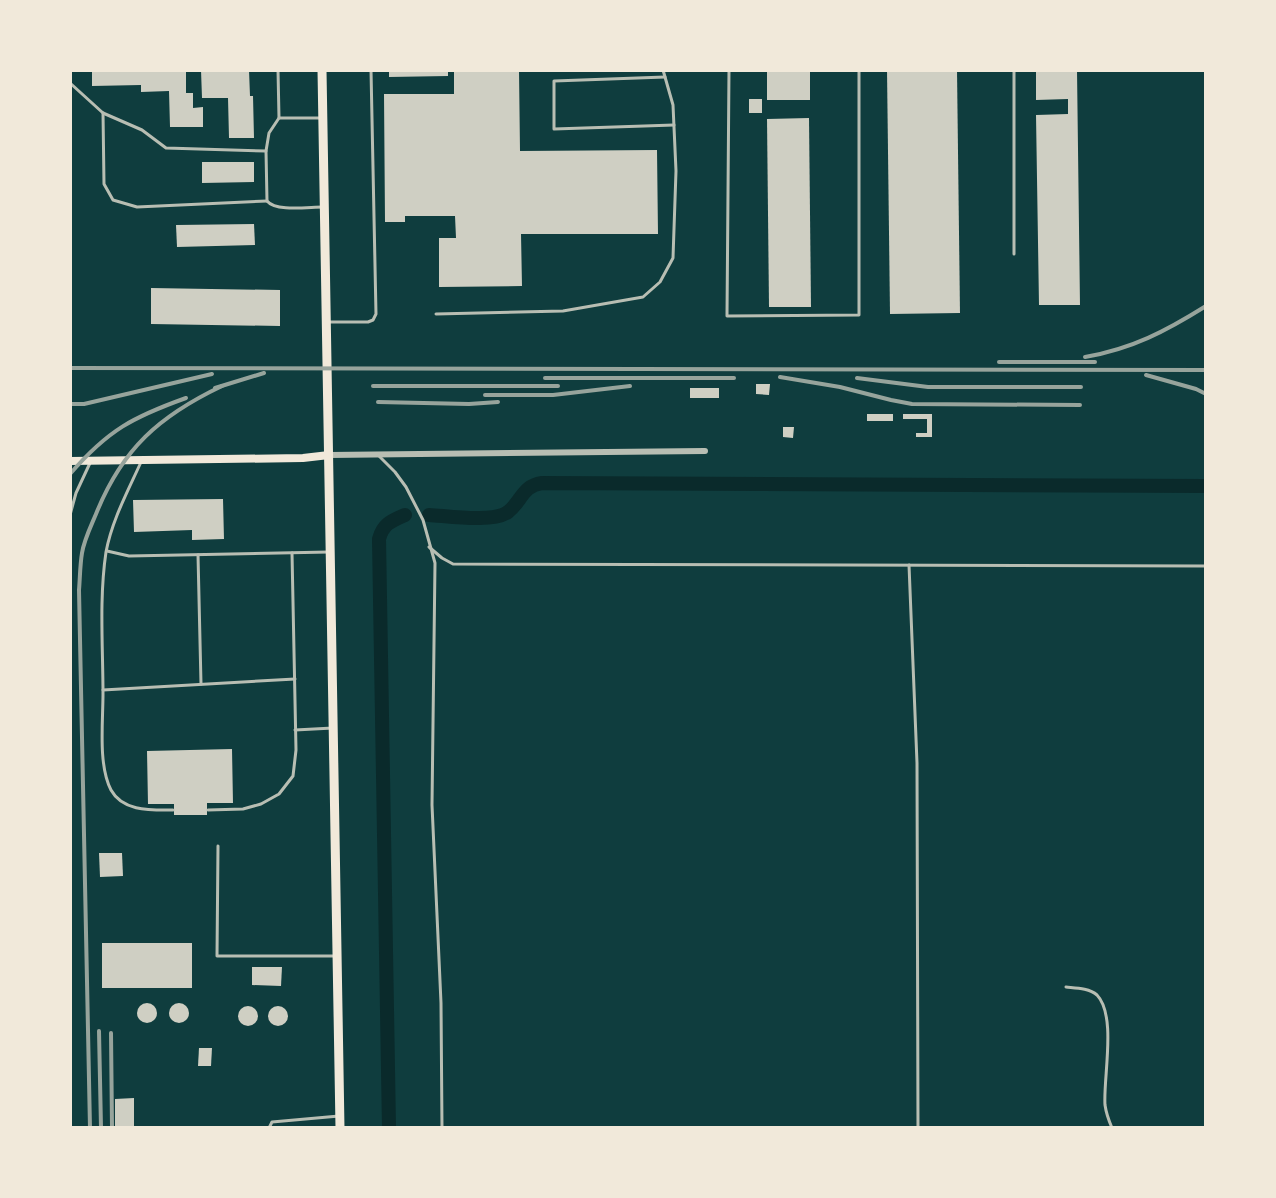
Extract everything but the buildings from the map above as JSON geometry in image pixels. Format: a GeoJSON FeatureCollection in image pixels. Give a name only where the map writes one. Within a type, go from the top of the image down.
{"type":"FeatureCollection","features":[{"type":"Feature","properties":{"kind":"main road"},"geometry":{"type":"LineString","coordinates":[[322,70],[340,1128]]}},
{"type":"Feature","properties":{"kind":"main road"},"geometry":{"type":"LineString","coordinates":[[70,461],[303,458],[329,455]]}},
{"type":"Feature","properties":{"kind":"street"},"geometry":{"type":"LineString","coordinates":[[329,455],[705,451]]}},
{"type":"Feature","properties":{"kind":"lane"},"geometry":{"type":"LineString","coordinates":[[267,201],[266,151],[269,134],[279,118],[278,70]]}},
{"type":"Feature","properties":{"kind":"lane"},"geometry":{"type":"LineString","coordinates":[[327,322],[368,322],[373,320],[376,314],[371,70]]}},
{"type":"Feature","properties":{"kind":"lane"},"geometry":{"type":"LineString","coordinates":[[436,314],[563,311],[643,297],[660,282],[672,258],[676,171],[672,105],[663,70]]}},
{"type":"Feature","properties":{"kind":"lane"},"geometry":{"type":"LineString","coordinates":[[729,70],[727,316],[859,315],[860,70]]}},
{"type":"Feature","properties":{"kind":"lane"},"geometry":{"type":"LineString","coordinates":[[1014,70],[1014,254]]}},
{"type":"Feature","properties":{"kind":"lane"},"geometry":{"type":"LineString","coordinates":[[665,77],[554,81],[554,129],[674,124]]}},
{"type":"Feature","properties":{"kind":"lane"},"geometry":{"type":"LineString","coordinates":[[70,83],[103,114],[142,130],[166,148],[266,151]]}},
{"type":"Feature","properties":{"kind":"lane"},"geometry":{"type":"LineString","coordinates":[[103,114],[104,184],[114,200],[137,207],[267,201],[279,207],[325,207]]}},
{"type":"Feature","properties":{"kind":"lane"},"geometry":{"type":"LineString","coordinates":[[279,118],[323,117]]}},
{"type":"Feature","properties":{"kind":"lane"},"geometry":{"type":"LineString","coordinates":[[376,453],[406,487],[423,520],[435,563],[432,806],[441,1003],[442,1128]]}},
{"type":"Feature","properties":{"kind":"lane"},"geometry":{"type":"LineString","coordinates":[[70,515],[76,492],[91,461]]}},
{"type":"Feature","properties":{"kind":"lane"},"geometry":{"type":"LineString","coordinates":[[142,461],[114,524],[106,551],[102,599],[104,762],[112,790],[125,805],[143,809],[173,810]]}},
{"type":"Feature","properties":{"kind":"lane"},"geometry":{"type":"LineString","coordinates":[[429,547],[453,564],[1206,566]]}},
{"type":"Feature","properties":{"kind":"lane"},"geometry":{"type":"LineString","coordinates":[[106,551],[129,556],[330,552]]}},
{"type":"Feature","properties":{"kind":"lane"},"geometry":{"type":"LineString","coordinates":[[208,810],[243,809],[261,804],[279,794],[293,776],[296,730],[292,553]]}},
{"type":"Feature","properties":{"kind":"lane"},"geometry":{"type":"LineString","coordinates":[[198,555],[201,684]]}},
{"type":"Feature","properties":{"kind":"lane"},"geometry":{"type":"LineString","coordinates":[[909,565],[917,763],[918,1128]]}},
{"type":"Feature","properties":{"kind":"lane"},"geometry":{"type":"LineString","coordinates":[[103,690],[295,679]]}},
{"type":"Feature","properties":{"kind":"lane"},"geometry":{"type":"LineString","coordinates":[[296,730],[333,728]]}},
{"type":"Feature","properties":{"kind":"lane"},"geometry":{"type":"LineString","coordinates":[[218,846],[217,956],[337,956]]}},
{"type":"Feature","properties":{"kind":"lane"},"geometry":{"type":"LineString","coordinates":[[1066,987],[1084,989],[1097,995],[1105,1011],[1108,1039],[1105,1106],[1112,1128]]}},
{"type":"Feature","properties":{"kind":"lane"},"geometry":{"type":"LineString","coordinates":[[269,1128],[273,1122],[340,1116]]}},
{"type":"Feature","properties":{"kind":"waterway"},"geometry":{"type":"LineString","coordinates":[[429,515],[470,518],[501,515],[513,508],[530,487],[542,483],[1206,486]]}},
{"type":"Feature","properties":{"kind":"waterway"},"geometry":{"type":"LineString","coordinates":[[389,1128],[379,539],[388,524],[405,515]]}},
{"type":"Feature","properties":{"kind":"railway"},"geometry":{"type":"LineString","coordinates":[[1085,357],[1102,354],[1148,338],[1206,306]]}},
{"type":"Feature","properties":{"kind":"railway"},"geometry":{"type":"LineString","coordinates":[[999,362],[1095,362]]}},
{"type":"Feature","properties":{"kind":"railway"},"geometry":{"type":"LineString","coordinates":[[70,368],[1206,370]]}},
{"type":"Feature","properties":{"kind":"railway"},"geometry":{"type":"LineString","coordinates":[[215,388],[264,373]]}},
{"type":"Feature","properties":{"kind":"railway"},"geometry":{"type":"LineString","coordinates":[[70,404],[84,404],[212,374]]}},
{"type":"Feature","properties":{"kind":"railway"},"geometry":{"type":"LineString","coordinates":[[1146,375],[1206,394]]}},
{"type":"Feature","properties":{"kind":"railway"},"geometry":{"type":"LineString","coordinates":[[780,377],[840,387],[912,404],[1080,405]]}},
{"type":"Feature","properties":{"kind":"railway"},"geometry":{"type":"LineString","coordinates":[[545,378],[734,378]]}},
{"type":"Feature","properties":{"kind":"railway"},"geometry":{"type":"LineString","coordinates":[[857,378],[928,387],[1081,387]]}},
{"type":"Feature","properties":{"kind":"railway"},"geometry":{"type":"LineString","coordinates":[[90,1128],[79,590],[82,553],[106,491],[131,453],[161,423],[200,397],[222,386]]}},
{"type":"Feature","properties":{"kind":"railway"},"geometry":{"type":"LineString","coordinates":[[373,386],[558,386]]}},
{"type":"Feature","properties":{"kind":"railway"},"geometry":{"type":"LineString","coordinates":[[485,395],[553,395],[630,386]]}},
{"type":"Feature","properties":{"kind":"railway"},"geometry":{"type":"LineString","coordinates":[[70,474],[97,446],[122,427],[186,398]]}},
{"type":"Feature","properties":{"kind":"railway"},"geometry":{"type":"LineString","coordinates":[[378,402],[469,404],[498,402]]}},
{"type":"Feature","properties":{"kind":"railway"},"geometry":{"type":"LineString","coordinates":[[99,1031],[101,1128]]}},
{"type":"Feature","properties":{"kind":"railway"},"geometry":{"type":"LineString","coordinates":[[111,1033],[112,1128]]}}]}
